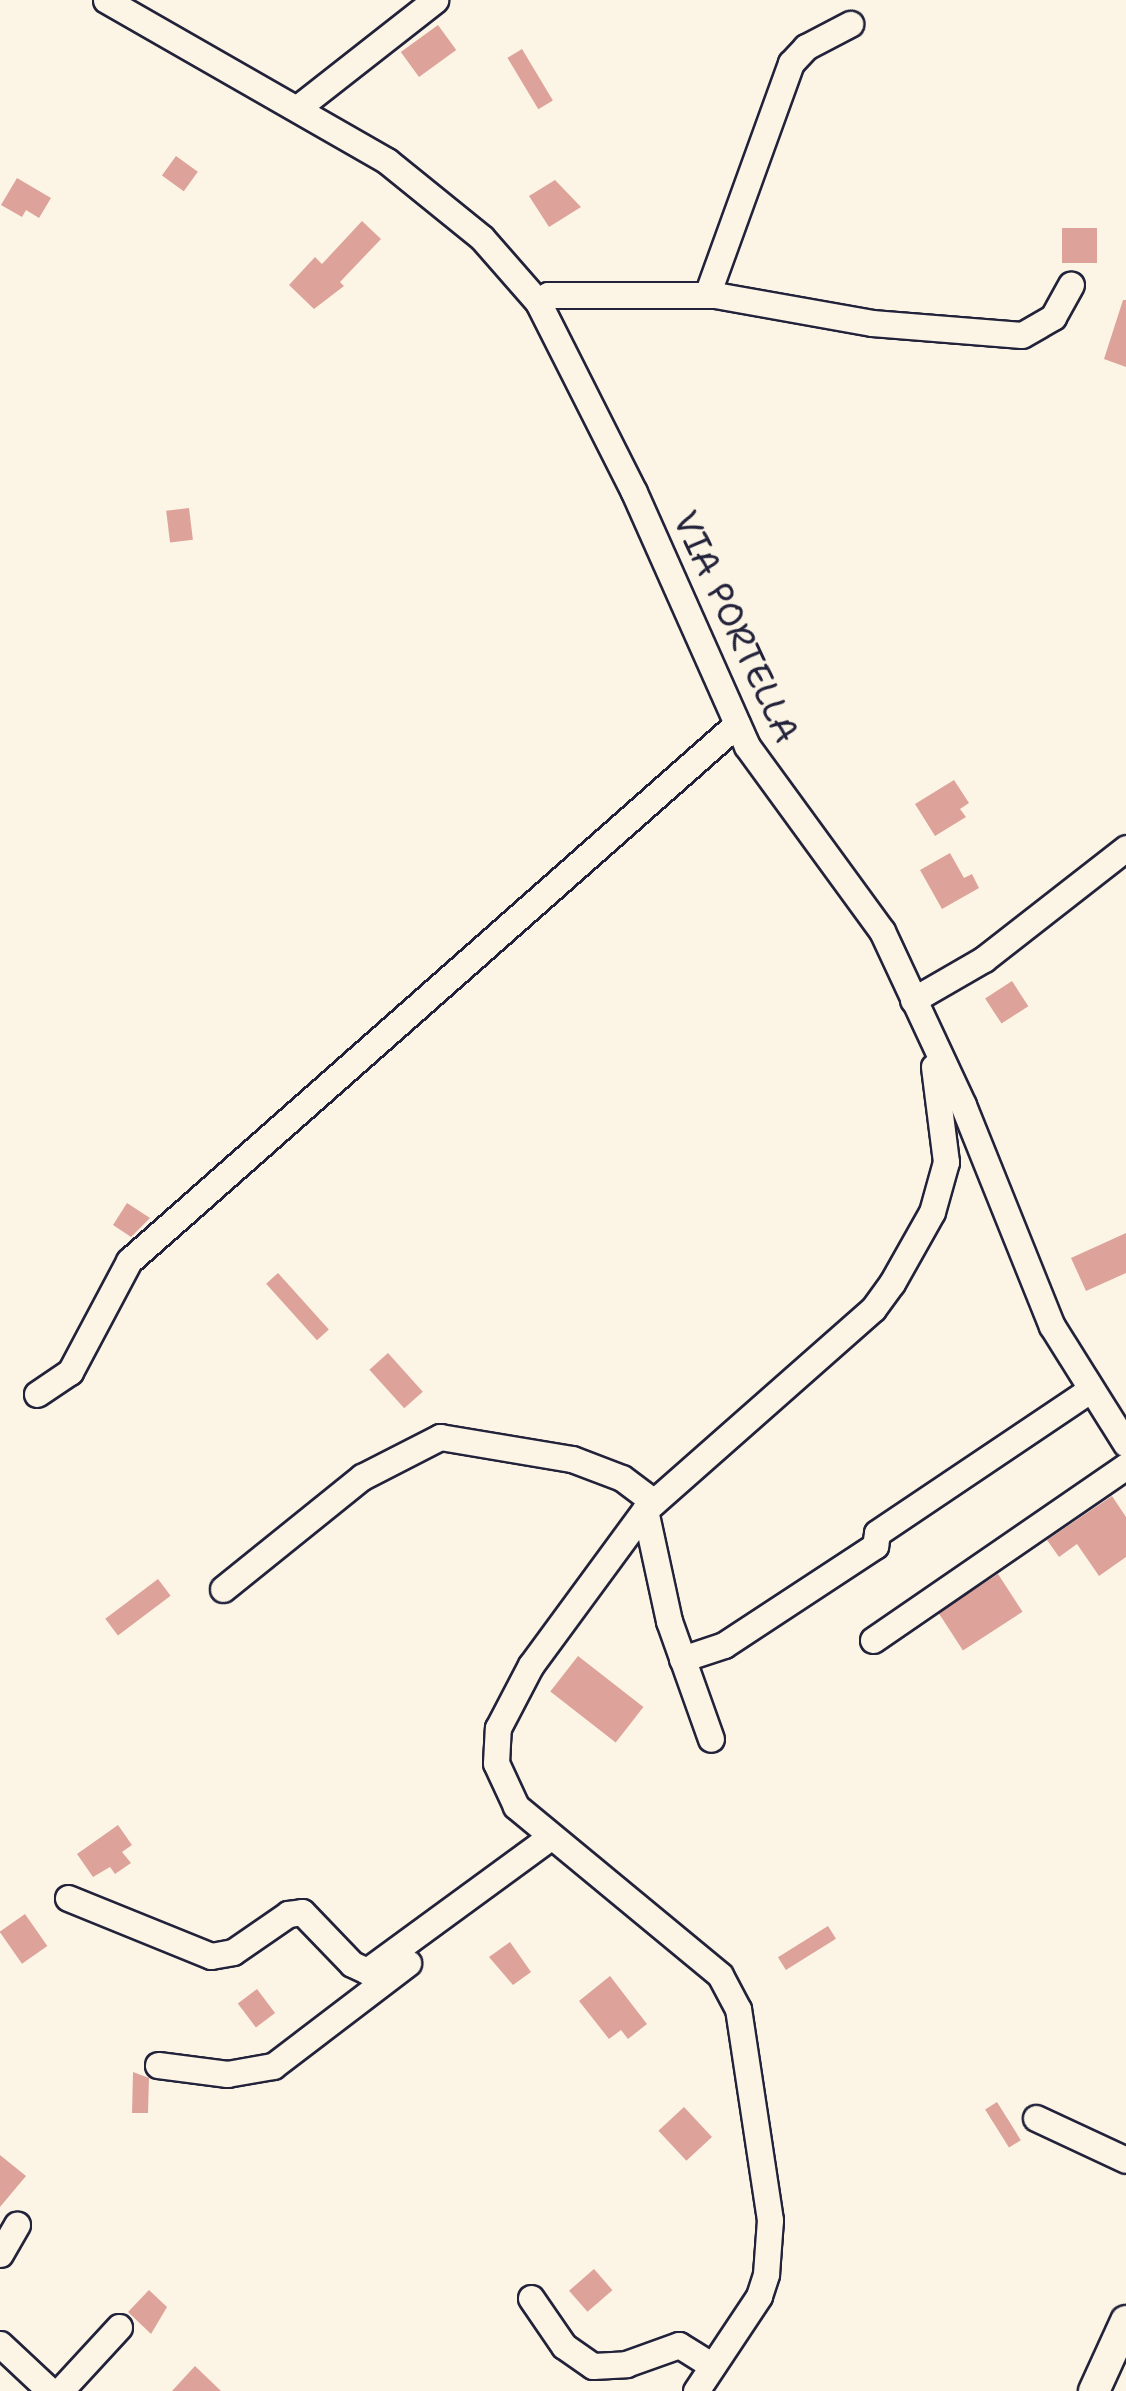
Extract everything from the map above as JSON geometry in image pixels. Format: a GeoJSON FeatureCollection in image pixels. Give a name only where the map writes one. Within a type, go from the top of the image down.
{"type":"FeatureCollection","features":[{"type":"Feature","properties":{"kind":"main road"},"geometry":{"type":"LineString","coordinates":[[1094,2391],[1125,2326]]}},
{"type":"Feature","properties":{"kind":"street","name":"VIA PORTELLA"},"geometry":{"type":"LineString","coordinates":[[106,0],[300,106],[454,212],[538,302],[634,492],[737,724],[863,902],[918,1009],[1052,1326],[1088,1392],[1126,1444]]}},
{"type":"Feature","properties":{"kind":"street"},"geometry":{"type":"LineString","coordinates":[[300,106],[435,0]]}},
{"type":"Feature","properties":{"kind":"street"},"geometry":{"type":"LineString","coordinates":[[707,295],[791,63],[806,46],[850,24]]}},
{"type":"Feature","properties":{"kind":"street"},"geometry":{"type":"LineString","coordinates":[[538,302],[548,295],[707,295],[872,323],[1022,335],[1053,317],[1070,285]]}},
{"type":"Feature","properties":{"kind":"street"},"geometry":{"type":"LineString","coordinates":[[37,1394],[70,1372],[129,1261],[737,724]]}},
{"type":"Feature","properties":{"kind":"street"},"geometry":{"type":"LineString","coordinates":[[696,2391],[759,2296],[768,2248],[766,2183],[735,2000],[720,1975],[544,1842],[508,1794],[496,1762],[498,1728],[531,1665],[649,1506],[872,1309],[921,1234],[946,1162],[944,1119],[918,1009],[1126,848]]}},
{"type":"Feature","properties":{"kind":"street"},"geometry":{"type":"LineString","coordinates":[[946,1162],[982,1155]]}},
{"type":"Feature","properties":{"kind":"street"},"geometry":{"type":"LineString","coordinates":[[682,1659],[724,1646],[875,1546],[878,1533],[1088,1392]]}},
{"type":"Feature","properties":{"kind":"street"},"geometry":{"type":"LineString","coordinates":[[223,1589],[362,1476],[440,1437],[572,1459],[622,1478],[649,1506],[682,1659],[710,1739]]}},
{"type":"Feature","properties":{"kind":"street"},"geometry":{"type":"LineString","coordinates":[[873,1640],[1126,1466]]}},
{"type":"Feature","properties":{"kind":"street"},"geometry":{"type":"LineString","coordinates":[[68,1898],[211,1956],[233,1952],[288,1914],[302,1912],[352,1964],[367,1971],[544,1842]]}},
{"type":"Feature","properties":{"kind":"street"},"geometry":{"type":"LineString","coordinates":[[158,2065],[243,2073],[287,2058],[530,1862],[544,1842]]}},
{"type":"Feature","properties":{"kind":"street"},"geometry":{"type":"LineString","coordinates":[[1036,2118],[1126,2160]]}},
{"type":"Feature","properties":{"kind":"street"},"geometry":{"type":"LineString","coordinates":[[0,2254],[17,2225]]}},
{"type":"Feature","properties":{"kind":"street"},"geometry":{"type":"LineString","coordinates":[[531,2298],[564,2346],[593,2366],[626,2364],[679,2345],[712,2366]]}},
{"type":"Feature","properties":{"kind":"street"},"geometry":{"type":"LineString","coordinates":[[60,2391],[119,2327]]}},
{"type":"Feature","properties":{"kind":"street"},"geometry":{"type":"LineString","coordinates":[[0,2344],[50,2391]]}},
{"type":"Feature","properties":{"kind":"building"},"geometry":{"type":"Polygon","coordinates":[[[438,25],[456,50],[419,77],[401,52],[438,25]]]}},
{"type":"Feature","properties":{"kind":"building"},"geometry":{"type":"Polygon","coordinates":[[[522,49],[553,100],[538,109],[507,58],[522,49]]]}},
{"type":"Feature","properties":{"kind":"building"},"geometry":{"type":"Polygon","coordinates":[[[176,156],[198,172],[184,191],[162,175],[176,156]]]}},
{"type":"Feature","properties":{"kind":"building"},"geometry":{"type":"Polygon","coordinates":[[[17,178],[51,198],[39,218],[26,210],[22,217],[1,205],[17,178]]]}},
{"type":"Feature","properties":{"kind":"building"},"geometry":{"type":"Polygon","coordinates":[[[555,180],[581,207],[549,227],[529,196],[555,180]]]}},
{"type":"Feature","properties":{"kind":"building"},"geometry":{"type":"Polygon","coordinates":[[[362,221],[381,239],[340,282],[344,286],[314,309],[289,285],[315,257],[322,264],[362,221]]]}},
{"type":"Feature","properties":{"kind":"building"},"geometry":{"type":"Polygon","coordinates":[[[1062,228],[1097,228],[1097,263],[1062,263],[1062,228]]]}},
{"type":"Feature","properties":{"kind":"building"},"geometry":{"type":"Polygon","coordinates":[[[1126,300],[1126,367],[1104,359],[1126,300]]]}},
{"type":"Feature","properties":{"kind":"building"},"geometry":{"type":"Polygon","coordinates":[[[189,508],[193,540],[170,543],[166,511],[189,508]]]}},
{"type":"Feature","properties":{"kind":"building"},"geometry":{"type":"Polygon","coordinates":[[[954,780],[969,803],[960,809],[966,817],[935,836],[915,804],[954,780]]]}},
{"type":"Feature","properties":{"kind":"building"},"geometry":{"type":"Polygon","coordinates":[[[950,853],[964,878],[972,874],[979,888],[942,909],[920,870],[950,853]]]}},
{"type":"Feature","properties":{"kind":"building"},"geometry":{"type":"Polygon","coordinates":[[[1012,981],[1028,1006],[1002,1024],[985,998],[1012,981]]]}},
{"type":"Feature","properties":{"kind":"building"},"geometry":{"type":"Polygon","coordinates":[[[127,1203],[150,1218],[131,1237],[113,1225],[127,1203]]]}},
{"type":"Feature","properties":{"kind":"building"},"geometry":{"type":"Polygon","coordinates":[[[1126,1233],[1126,1273],[1086,1291],[1071,1258],[1126,1233]]]}},
{"type":"Feature","properties":{"kind":"building"},"geometry":{"type":"Polygon","coordinates":[[[278,1273],[329,1329],[317,1340],[266,1284],[278,1273]]]}},
{"type":"Feature","properties":{"kind":"building"},"geometry":{"type":"Polygon","coordinates":[[[388,1353],[423,1392],[404,1408],[369,1370],[388,1353]]]}},
{"type":"Feature","properties":{"kind":"building"},"geometry":{"type":"Polygon","coordinates":[[[1112,1496],[1126,1517],[1126,1557],[1099,1576],[1077,1544],[1059,1557],[1047,1540],[1112,1496]]]}},
{"type":"Feature","properties":{"kind":"building"},"geometry":{"type":"Polygon","coordinates":[[[998,1574],[1023,1612],[963,1650],[938,1613],[998,1574]]]}},
{"type":"Feature","properties":{"kind":"building"},"geometry":{"type":"Polygon","coordinates":[[[158,1579],[171,1596],[118,1635],[105,1619],[158,1579]]]}},
{"type":"Feature","properties":{"kind":"building"},"geometry":{"type":"Polygon","coordinates":[[[578,1656],[643,1707],[616,1743],[550,1691],[578,1656]]]}},
{"type":"Feature","properties":{"kind":"building"},"geometry":{"type":"Polygon","coordinates":[[[118,1825],[132,1845],[122,1852],[131,1863],[115,1874],[110,1867],[93,1877],[77,1854],[118,1825]]]}},
{"type":"Feature","properties":{"kind":"building"},"geometry":{"type":"Polygon","coordinates":[[[25,1914],[47,1946],[22,1964],[0,1932],[25,1914]]]}},
{"type":"Feature","properties":{"kind":"building"},"geometry":{"type":"Polygon","coordinates":[[[828,1926],[836,1939],[786,1970],[778,1957],[828,1926]]]}},
{"type":"Feature","properties":{"kind":"building"},"geometry":{"type":"Polygon","coordinates":[[[510,1942],[531,1972],[513,1985],[489,1957],[510,1942]]]}},
{"type":"Feature","properties":{"kind":"building"},"geometry":{"type":"Polygon","coordinates":[[[610,1976],[647,2024],[628,2039],[621,2030],[609,2039],[579,2001],[610,1976]]]}},
{"type":"Feature","properties":{"kind":"building"},"geometry":{"type":"Polygon","coordinates":[[[257,1989],[275,2013],[256,2027],[238,2003],[257,1989]]]}},
{"type":"Feature","properties":{"kind":"building"},"geometry":{"type":"Polygon","coordinates":[[[133,2072],[149,2078],[148,2113],[132,2113],[133,2072]]]}},
{"type":"Feature","properties":{"kind":"building"},"geometry":{"type":"Polygon","coordinates":[[[997,2102],[1021,2140],[1009,2148],[985,2109],[997,2102]]]}},
{"type":"Feature","properties":{"kind":"building"},"geometry":{"type":"Polygon","coordinates":[[[684,2107],[712,2137],[686,2161],[658,2131],[684,2107]]]}},
{"type":"Feature","properties":{"kind":"building"},"geometry":{"type":"Polygon","coordinates":[[[0,2155],[26,2176],[0,2207],[0,2155]]]}},
{"type":"Feature","properties":{"kind":"building"},"geometry":{"type":"Polygon","coordinates":[[[594,2269],[612,2290],[587,2312],[569,2291],[594,2269]]]}},
{"type":"Feature","properties":{"kind":"building"},"geometry":{"type":"Polygon","coordinates":[[[149,2290],[167,2307],[151,2334],[128,2312],[149,2290]]]}},
{"type":"Feature","properties":{"kind":"building"},"geometry":{"type":"Polygon","coordinates":[[[195,2366],[221,2391],[172,2391],[195,2366]]]}}]}
